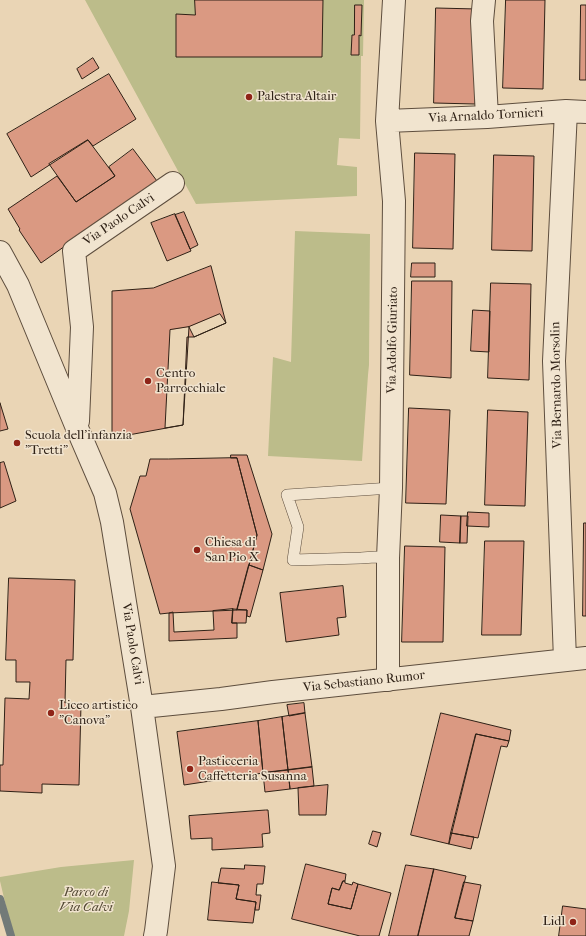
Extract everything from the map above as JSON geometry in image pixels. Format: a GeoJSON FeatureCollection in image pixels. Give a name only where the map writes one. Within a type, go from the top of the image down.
{"type":"FeatureCollection","features":[{"type":"Feature","properties":{"kind":"street","name":"Via Adolfo Giuriato"},"geometry":{"type":"LineString","coordinates":[[388,680],[388,558],[391,488],[394,201],[387,121],[394,0]]}},
{"type":"Feature","properties":{"kind":"street"},"geometry":{"type":"LineString","coordinates":[[484,0],[482,21],[487,117]]}},
{"type":"Feature","properties":{"kind":"street","name":"Via Arnaldo Tornieri"},"geometry":{"type":"LineString","coordinates":[[387,121],[576,112]]}},
{"type":"Feature","properties":{"kind":"street","name":"Via Bernardo Morsolin"},"geometry":{"type":"LineString","coordinates":[[576,112],[554,361],[576,659]]}},
{"type":"Feature","properties":{"kind":"street","name":"Via Paolo Calvi"},"geometry":{"type":"LineString","coordinates":[[77,428],[82,327],[74,251],[173,183]]}},
{"type":"Feature","properties":{"kind":"street","name":"Via Paolo Calvi"},"geometry":{"type":"LineString","coordinates":[[0,252],[18,285],[105,493],[112,522],[142,707],[164,866],[155,936]]}},
{"type":"Feature","properties":{"kind":"street","name":"Via Sebastiano Rumor"},"geometry":{"type":"LineString","coordinates":[[142,707],[576,659]]}},
{"type":"Feature","properties":{"kind":"lane"},"geometry":{"type":"LineString","coordinates":[[388,558],[375,557],[293,560],[298,527],[287,495],[391,488]]}},
{"type":"Feature","properties":{"kind":"green space","name":"Palestra Altair"},"geometry":{"type":"Polygon","coordinates":[[[85,0],[364,0],[363,56],[361,56],[360,139],[339,138],[337,165],[357,167],[357,196],[196,204],[85,0]]]}},
{"type":"Feature","properties":{"kind":"green space"},"geometry":{"type":"Polygon","coordinates":[[[295,231],[370,234],[369,365],[362,461],[268,456],[273,357],[291,362],[295,231]]]}},
{"type":"Feature","properties":{"kind":"green space","name":"Parco di Via Calvi"},"geometry":{"type":"Polygon","coordinates":[[[134,860],[129,911],[124,936],[13,936],[0,877],[61,867],[134,860]]]}},
{"type":"Feature","properties":{"kind":"building"},"geometry":{"type":"Polygon","coordinates":[[[195,0],[323,0],[322,57],[176,57],[176,14],[195,15],[195,0]]]}},
{"type":"Feature","properties":{"kind":"building"},"geometry":{"type":"Polygon","coordinates":[[[506,0],[545,0],[543,89],[503,88],[506,0]]]}},
{"type":"Feature","properties":{"kind":"building"},"geometry":{"type":"Polygon","coordinates":[[[355,5],[362,5],[361,36],[359,35],[359,55],[351,55],[352,35],[354,35],[355,5]]]}},
{"type":"Feature","properties":{"kind":"building"},"geometry":{"type":"Polygon","coordinates":[[[581,5],[586,5],[586,80],[580,80],[581,5]]]}},
{"type":"Feature","properties":{"kind":"building"},"geometry":{"type":"Polygon","coordinates":[[[436,8],[477,9],[475,104],[434,103],[436,8]]]}},
{"type":"Feature","properties":{"kind":"building"},"geometry":{"type":"Polygon","coordinates":[[[93,58],[99,68],[82,79],[77,69],[93,58]]]}},
{"type":"Feature","properties":{"kind":"building"},"geometry":{"type":"Polygon","coordinates":[[[109,74],[136,119],[93,146],[88,140],[31,177],[7,134],[109,74]]]}},
{"type":"Feature","properties":{"kind":"building"},"geometry":{"type":"Polygon","coordinates":[[[88,140],[115,176],[76,202],[49,164],[88,140]]]}},
{"type":"Feature","properties":{"kind":"building"},"geometry":{"type":"Polygon","coordinates":[[[133,149],[157,181],[41,263],[19,230],[20,229],[8,209],[57,176],[76,202],[115,176],[109,167],[133,149]]]}},
{"type":"Feature","properties":{"kind":"building"},"geometry":{"type":"Polygon","coordinates":[[[415,153],[455,154],[453,249],[413,248],[415,153]]]}},
{"type":"Feature","properties":{"kind":"building"},"geometry":{"type":"Polygon","coordinates":[[[494,155],[534,156],[532,251],[492,250],[494,155]]]}},
{"type":"Feature","properties":{"kind":"building"},"geometry":{"type":"Polygon","coordinates":[[[184,212],[198,245],[190,249],[175,215],[184,212]]]}},
{"type":"Feature","properties":{"kind":"building"},"geometry":{"type":"Polygon","coordinates":[[[175,214],[191,251],[167,261],[151,223],[175,214]]]}},
{"type":"Feature","properties":{"kind":"building"},"geometry":{"type":"Polygon","coordinates":[[[412,263],[435,263],[435,277],[411,277],[412,263]]]}},
{"type":"Feature","properties":{"kind":"building","name":"Centro Parrocchiale"},"geometry":{"type":"Polygon","coordinates":[[[211,266],[226,323],[194,337],[187,337],[183,425],[112,438],[112,291],[153,288],[211,266]]]}},
{"type":"Feature","properties":{"kind":"building"},"geometry":{"type":"Polygon","coordinates":[[[412,281],[452,281],[451,378],[410,375],[412,281]]]}},
{"type":"Feature","properties":{"kind":"building"},"geometry":{"type":"Polygon","coordinates":[[[491,283],[531,284],[529,380],[488,378],[491,283]]]}},
{"type":"Feature","properties":{"kind":"building"},"geometry":{"type":"Polygon","coordinates":[[[473,310],[490,311],[489,352],[471,351],[473,310]]]}},
{"type":"Feature","properties":{"kind":"building"},"geometry":{"type":"Polygon","coordinates":[[[220,314],[226,323],[194,337],[189,327],[220,314]]]}},
{"type":"Feature","properties":{"kind":"building"},"geometry":{"type":"Polygon","coordinates":[[[189,327],[183,425],[165,428],[170,330],[189,327]]]}},
{"type":"Feature","properties":{"kind":"building"},"geometry":{"type":"Polygon","coordinates":[[[0,403],[8,429],[0,431],[0,403]]]}},
{"type":"Feature","properties":{"kind":"building"},"geometry":{"type":"Polygon","coordinates":[[[409,408],[450,410],[446,504],[406,503],[409,408]]]}},
{"type":"Feature","properties":{"kind":"building"},"geometry":{"type":"Polygon","coordinates":[[[488,410],[528,412],[525,506],[485,505],[488,410]]]}},
{"type":"Feature","properties":{"kind":"building"},"geometry":{"type":"Polygon","coordinates":[[[231,455],[247,455],[272,534],[263,570],[249,565],[257,535],[237,458],[231,458],[231,455]]]}},
{"type":"Feature","properties":{"kind":"building","name":"Chiesa di San Pio X"},"geometry":{"type":"Polygon","coordinates":[[[237,458],[257,535],[237,610],[160,614],[130,509],[140,476],[146,476],[150,459],[237,458]]]}},
{"type":"Feature","properties":{"kind":"building"},"geometry":{"type":"Polygon","coordinates":[[[4,462],[16,501],[0,508],[0,463],[4,462]]]}},
{"type":"Feature","properties":{"kind":"building"},"geometry":{"type":"Polygon","coordinates":[[[468,512],[489,513],[489,527],[467,526],[468,512]]]}},
{"type":"Feature","properties":{"kind":"building"},"geometry":{"type":"Polygon","coordinates":[[[441,515],[461,516],[460,543],[440,542],[441,515]]]}},
{"type":"Feature","properties":{"kind":"building"},"geometry":{"type":"Polygon","coordinates":[[[461,516],[468,516],[467,543],[460,543],[461,516]]]}},
{"type":"Feature","properties":{"kind":"building"},"geometry":{"type":"Polygon","coordinates":[[[584,523],[586,523],[586,616],[583,616],[584,523]]]}},
{"type":"Feature","properties":{"kind":"building"},"geometry":{"type":"Polygon","coordinates":[[[485,541],[524,541],[521,635],[482,635],[485,541]]]}},
{"type":"Feature","properties":{"kind":"building"},"geometry":{"type":"Polygon","coordinates":[[[405,546],[445,547],[443,642],[402,642],[405,546]]]}},
{"type":"Feature","properties":{"kind":"building"},"geometry":{"type":"Polygon","coordinates":[[[249,565],[263,570],[250,617],[247,616],[247,610],[237,610],[249,565]]]}},
{"type":"Feature","properties":{"kind":"building"},"geometry":{"type":"Polygon","coordinates":[[[9,578],[75,580],[73,660],[66,660],[65,703],[81,704],[79,785],[42,784],[42,793],[0,791],[0,765],[3,765],[5,698],[29,699],[30,682],[16,682],[16,660],[6,660],[9,578]]]}},
{"type":"Feature","properties":{"kind":"building"},"geometry":{"type":"Polygon","coordinates":[[[343,586],[346,617],[337,618],[339,635],[286,642],[280,593],[343,586]]]}},
{"type":"Feature","properties":{"kind":"building"},"geometry":{"type":"Polygon","coordinates":[[[233,609],[232,623],[237,623],[237,638],[169,641],[169,613],[173,612],[174,632],[214,630],[213,611],[233,609]]]}},
{"type":"Feature","properties":{"kind":"building"},"geometry":{"type":"Polygon","coordinates":[[[233,609],[247,610],[246,623],[232,623],[233,609]]]}},
{"type":"Feature","properties":{"kind":"building"},"geometry":{"type":"Polygon","coordinates":[[[304,703],[305,713],[289,716],[287,705],[304,703]]]}},
{"type":"Feature","properties":{"kind":"building"},"geometry":{"type":"Polygon","coordinates":[[[305,713],[312,767],[288,770],[282,717],[305,713]]]}},
{"type":"Feature","properties":{"kind":"building"},"geometry":{"type":"Polygon","coordinates":[[[441,713],[511,730],[509,741],[476,734],[449,844],[411,835],[441,713]]]}},
{"type":"Feature","properties":{"kind":"building"},"geometry":{"type":"Polygon","coordinates":[[[282,717],[288,770],[263,773],[258,721],[282,717]]]}},
{"type":"Feature","properties":{"kind":"building"},"geometry":{"type":"Polygon","coordinates":[[[258,721],[263,773],[184,785],[177,732],[258,721]]]}},
{"type":"Feature","properties":{"kind":"building"},"geometry":{"type":"Polygon","coordinates":[[[476,734],[509,741],[507,747],[501,746],[478,838],[451,833],[476,734]]]}},
{"type":"Feature","properties":{"kind":"building"},"geometry":{"type":"Polygon","coordinates":[[[312,767],[314,786],[290,789],[288,770],[312,767]]]}},
{"type":"Feature","properties":{"kind":"building"},"geometry":{"type":"Polygon","coordinates":[[[288,770],[290,789],[265,792],[263,773],[288,770]]]}},
{"type":"Feature","properties":{"kind":"building"},"geometry":{"type":"Polygon","coordinates":[[[328,785],[326,815],[299,815],[298,788],[328,785]]]}},
{"type":"Feature","properties":{"kind":"building"},"geometry":{"type":"Polygon","coordinates":[[[268,810],[270,833],[262,834],[263,847],[212,850],[212,838],[191,839],[189,816],[268,810]]]}},
{"type":"Feature","properties":{"kind":"building"},"geometry":{"type":"Polygon","coordinates":[[[373,831],[381,833],[377,847],[369,844],[373,831]]]}},
{"type":"Feature","properties":{"kind":"building"},"geometry":{"type":"Polygon","coordinates":[[[451,833],[474,837],[471,849],[449,844],[451,833]]]}},
{"type":"Feature","properties":{"kind":"building"},"geometry":{"type":"Polygon","coordinates":[[[306,864],[346,874],[345,881],[343,881],[339,890],[332,888],[328,904],[351,909],[358,884],[391,893],[379,936],[360,936],[292,919],[306,864]]]}},
{"type":"Feature","properties":{"kind":"building"},"geometry":{"type":"Polygon","coordinates":[[[245,865],[265,866],[263,884],[257,884],[256,895],[261,895],[259,910],[255,910],[256,902],[236,899],[239,885],[218,883],[221,868],[244,869],[245,865]]]}},
{"type":"Feature","properties":{"kind":"building"},"geometry":{"type":"Polygon","coordinates":[[[406,865],[434,869],[418,936],[389,936],[406,865]]]}},
{"type":"Feature","properties":{"kind":"building"},"geometry":{"type":"Polygon","coordinates":[[[434,869],[466,876],[455,918],[473,921],[469,936],[418,936],[434,869]]]}},
{"type":"Feature","properties":{"kind":"building"},"geometry":{"type":"Polygon","coordinates":[[[343,881],[352,885],[353,882],[358,884],[351,909],[328,904],[332,888],[339,890],[343,881]]]}},
{"type":"Feature","properties":{"kind":"building"},"geometry":{"type":"Polygon","coordinates":[[[212,882],[239,885],[236,899],[256,902],[253,923],[208,920],[212,882]]]}},
{"type":"Feature","properties":{"kind":"building"},"geometry":{"type":"Polygon","coordinates":[[[464,882],[481,885],[473,921],[455,918],[464,882]]]}},
{"type":"Feature","properties":{"kind":"building","name":"Lidl"},"geometry":{"type":"Polygon","coordinates":[[[563,906],[586,909],[586,936],[559,936],[563,906]]]}},
{"type":"Feature","properties":{"kind":"waterway"},"geometry":{"type":"LineString","coordinates":[[0,899],[11,936]]}},
{"type":"Feature","properties":{"kind":"place","name":"Palestra Altair"},"geometry":{"type":"Point","coordinates":[249,97]}},
{"type":"Feature","properties":{"kind":"place","name":"Centro Parrocchiale"},"geometry":{"type":"Point","coordinates":[148,381]}},
{"type":"Feature","properties":{"kind":"place","name":"Scuola dell'infanzia \"Tretti\""},"geometry":{"type":"Point","coordinates":[17,443]}},
{"type":"Feature","properties":{"kind":"place","name":"Chiesa di San Pio X"},"geometry":{"type":"Point","coordinates":[197,550]}},
{"type":"Feature","properties":{"kind":"place","name":"Liceo artistico \"Canova\""},"geometry":{"type":"Point","coordinates":[51,713]}},
{"type":"Feature","properties":{"kind":"place","name":"Pasticceria Caffetteria Susanna"},"geometry":{"type":"Point","coordinates":[190,769]}},
{"type":"Feature","properties":{"kind":"place","name":"Lidl"},"geometry":{"type":"Point","coordinates":[573,922]}}]}
